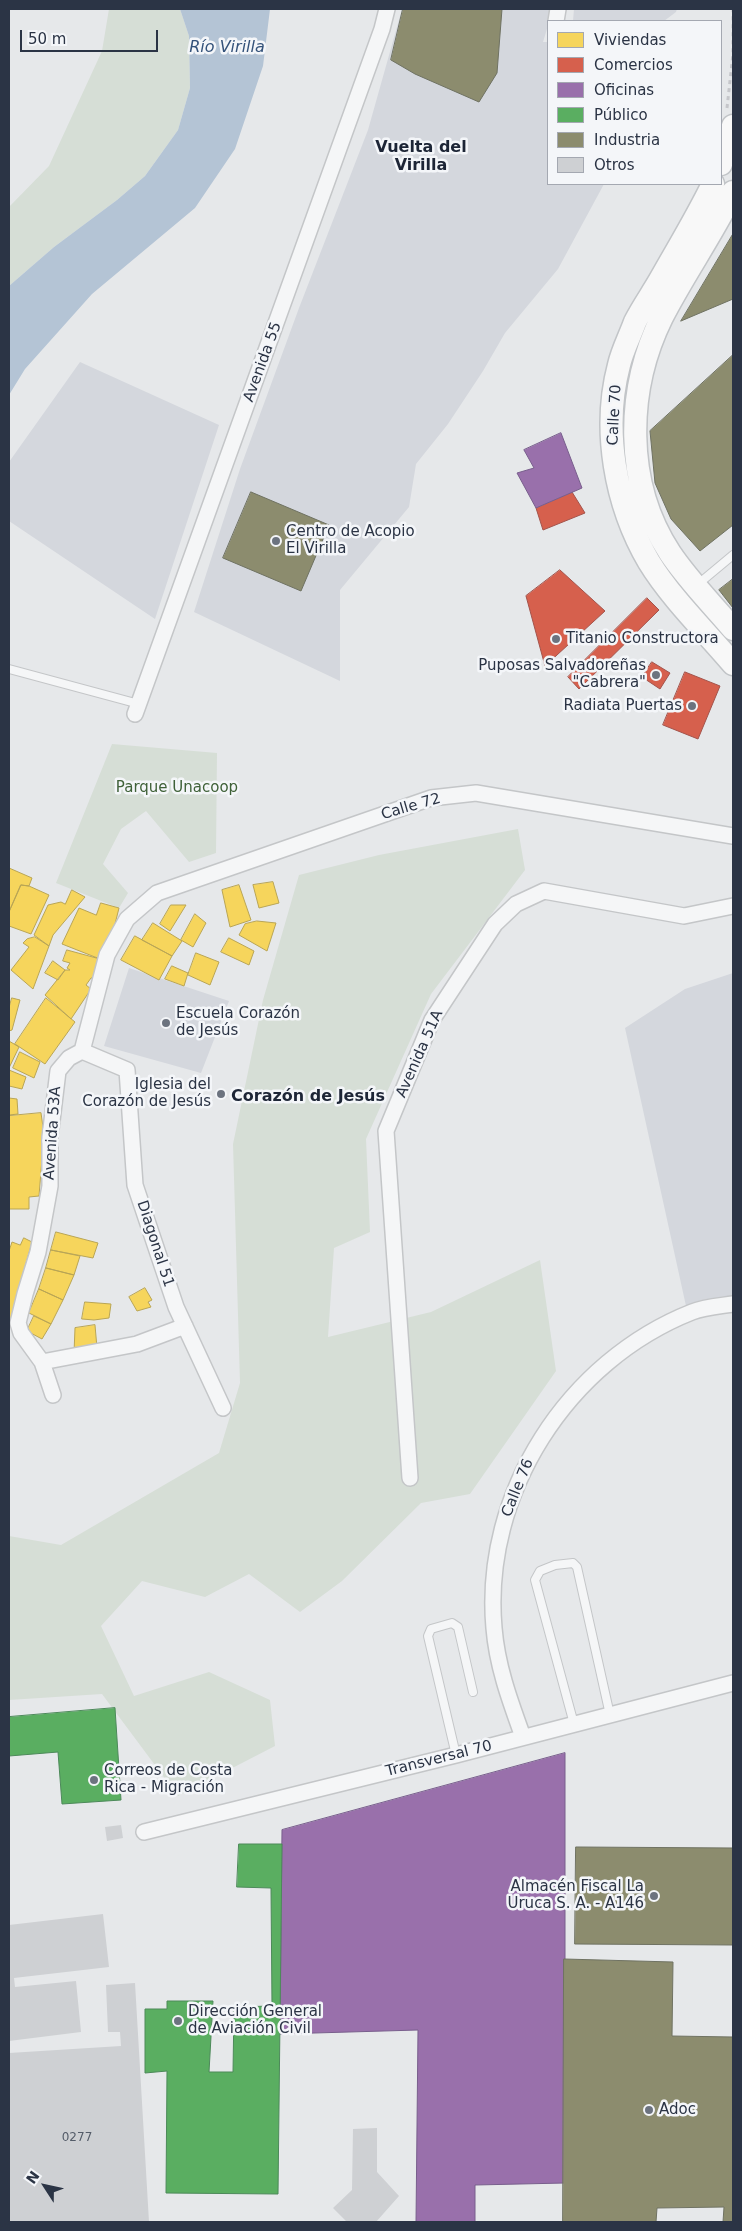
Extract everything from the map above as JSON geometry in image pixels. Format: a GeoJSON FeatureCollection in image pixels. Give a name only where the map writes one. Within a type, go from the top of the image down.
{"type":"FeatureCollection","features":[{"type":"Feature","properties":{"kind":"main road"},"geometry":{"type":"LineString","coordinates":[[722,161],[732,131]]}},
{"type":"Feature","properties":{"kind":"main road","name":"Calle 70"},"geometry":{"type":"LineString","coordinates":[[712,185],[636,321],[619,364],[612,411],[612,447],[619,485],[634,533],[650,563],[733,664]]}},
{"type":"Feature","properties":{"kind":"main road","name":"Calle 70"},"geometry":{"type":"LineString","coordinates":[[733,192],[661,319],[645,359],[637,397],[634,437],[639,478],[652,520],[670,553],[733,629]]}},
{"type":"Feature","properties":{"kind":"street","name":"Avenida 55"},"geometry":{"type":"LineString","coordinates":[[137,709],[337,158],[382,29],[387,9]]}},
{"type":"Feature","properties":{"kind":"street","name":"Calle 72"},"geometry":{"type":"LineString","coordinates":[[82,1051],[107,955],[128,919],[157,893],[431,798],[476,793],[733,836]]}},
{"type":"Feature","properties":{"kind":"street","name":"Avenida 51A"},"geometry":{"type":"LineString","coordinates":[[410,1478],[386,1131],[432,1020],[495,924],[516,904],[544,891],[684,916],[733,906]]}},
{"type":"Feature","properties":{"kind":"street","name":"Diagonal 51"},"geometry":{"type":"LineString","coordinates":[[82,1051],[127,1070],[135,1184],[176,1307],[223,1408]]}},
{"type":"Feature","properties":{"kind":"street","name":"Avenida 53A"},"geometry":{"type":"LineString","coordinates":[[53,1395],[42,1362],[21,1332],[18,1323],[38,1252],[50,1186],[50,1137],[58,1071],[69,1058],[82,1051]]}},
{"type":"Feature","properties":{"kind":"street","name":"Calle 76"},"geometry":{"type":"LineString","coordinates":[[523,1737],[503,1684],[494,1627],[495,1570],[506,1514],[527,1461],[558,1412],[597,1370],[642,1336],[694,1311],[733,1304]]}},
{"type":"Feature","properties":{"kind":"street"},"geometry":{"type":"LineString","coordinates":[[42,1362],[138,1344],[185,1326]]}},
{"type":"Feature","properties":{"kind":"street","name":"Transversal 70"},"geometry":{"type":"LineString","coordinates":[[144,1832],[456,1755],[733,1683]]}},
{"type":"Feature","properties":{"kind":"lane"},"geometry":{"type":"LineString","coordinates":[[697,585],[733,555]]}},
{"type":"Feature","properties":{"kind":"lane"},"geometry":{"type":"LineString","coordinates":[[9,669],[137,709]]}},
{"type":"Feature","properties":{"kind":"lane"},"geometry":{"type":"LineString","coordinates":[[574,1724],[535,1580],[540,1571],[555,1565],[573,1563],[577,1567],[610,1715]]}},
{"type":"Feature","properties":{"kind":"lane"},"geometry":{"type":"LineString","coordinates":[[456,1755],[428,1636],[431,1630],[452,1623],[458,1627],[473,1692]]}},
{"type":"Feature","properties":{"kind":"path"},"geometry":{"type":"LineString","coordinates":[[732,131],[723,124],[729,100],[733,54],[733,9]]}},
{"type":"Feature","properties":{"kind":"shaded area"},"geometry":{"type":"Polygon","coordinates":[[[402,9],[553,9],[550,20],[547,20],[547,29],[543,42],[547,42],[547,185],[603,185],[558,269],[505,333],[483,371],[448,424],[416,464],[409,507],[340,590],[340,681],[194,612],[240,469],[299,308],[368,130],[402,9]]]}},
{"type":"Feature","properties":{"kind":"shaded area"},"geometry":{"type":"Polygon","coordinates":[[[574,9],[677,9],[665,20],[573,20],[574,9]]]}},
{"type":"Feature","properties":{"kind":"shaded area"},"geometry":{"type":"Polygon","coordinates":[[[80,362],[219,425],[155,619],[9,521],[9,462],[80,362]]]}},
{"type":"Feature","properties":{"kind":"shaded area","name":"Escuela Corazón de Jesús"},"geometry":{"type":"Polygon","coordinates":[[[129,968],[229,1001],[201,1073],[104,1046],[129,968]]]}},
{"type":"Feature","properties":{"kind":"shaded area"},"geometry":{"type":"Polygon","coordinates":[[[733,973],[733,1296],[686,1306],[625,1028],[685,989],[733,973]]]}},
{"type":"Feature","properties":{"kind":"green space"},"geometry":{"type":"Polygon","coordinates":[[[109,9],[180,9],[189,36],[190,88],[178,130],[145,176],[117,200],[54,247],[9,286],[9,207],[49,166],[102,51],[109,9]]]}},
{"type":"Feature","properties":{"kind":"green space","name":"Parque Unacoop"},"geometry":{"type":"Polygon","coordinates":[[[112,744],[217,753],[216,853],[189,862],[146,811],[121,829],[103,864],[128,893],[119,908],[56,883],[112,744]]]}},
{"type":"Feature","properties":{"kind":"green space"},"geometry":{"type":"Polygon","coordinates":[[[518,829],[525,870],[431,994],[366,1139],[370,1232],[334,1248],[328,1337],[431,1312],[540,1260],[556,1371],[470,1494],[421,1503],[342,1581],[300,1612],[249,1574],[205,1597],[142,1581],[101,1626],[134,1696],[209,1672],[270,1700],[275,1746],[178,1796],[102,1694],[9,1700],[9,1536],[61,1545],[219,1453],[240,1383],[233,1144],[263,1000],[299,875],[379,855],[518,829]]]}},
{"type":"Feature","properties":{"kind":"water","name":"Río Virilla"},"geometry":{"type":"Polygon","coordinates":[[[180,9],[270,9],[263,66],[235,149],[195,208],[92,294],[25,369],[9,395],[9,286],[54,247],[117,200],[145,176],[178,130],[190,88],[189,36],[180,9]]]}},
{"type":"Feature","properties":{"kind":"building: Viviendas"},"geometry":{"type":"Polygon","coordinates":[[[9,868],[32,878],[29,886],[21,885],[9,912],[9,868]]]}},
{"type":"Feature","properties":{"kind":"building: Viviendas"},"geometry":{"type":"Polygon","coordinates":[[[273,882],[279,903],[259,908],[253,885],[273,882]]]}},
{"type":"Feature","properties":{"kind":"building: Viviendas"},"geometry":{"type":"Polygon","coordinates":[[[21,885],[29,886],[49,895],[31,934],[9,926],[9,912],[21,885]]]}},
{"type":"Feature","properties":{"kind":"building: Viviendas"},"geometry":{"type":"Polygon","coordinates":[[[239,885],[251,920],[230,927],[222,890],[239,885]]]}},
{"type":"Feature","properties":{"kind":"building: Viviendas"},"geometry":{"type":"Polygon","coordinates":[[[72,890],[85,897],[53,935],[49,946],[34,935],[48,905],[61,902],[65,904],[72,890]]]}},
{"type":"Feature","properties":{"kind":"building: Viviendas"},"geometry":{"type":"Polygon","coordinates":[[[101,903],[119,908],[115,924],[100,959],[62,944],[79,908],[96,915],[101,903]]]}},
{"type":"Feature","properties":{"kind":"building: Viviendas"},"geometry":{"type":"Polygon","coordinates":[[[171,905],[186,905],[170,931],[160,924],[171,905]]]}},
{"type":"Feature","properties":{"kind":"building: Viviendas"},"geometry":{"type":"Polygon","coordinates":[[[195,914],[206,923],[193,947],[181,940],[195,914]]]}},
{"type":"Feature","properties":{"kind":"building: Viviendas"},"geometry":{"type":"Polygon","coordinates":[[[257,921],[276,923],[267,951],[239,935],[245,924],[257,921]]]}},
{"type":"Feature","properties":{"kind":"building: Viviendas"},"geometry":{"type":"Polygon","coordinates":[[[153,923],[182,941],[172,956],[142,940],[153,923]]]}},
{"type":"Feature","properties":{"kind":"building: Viviendas"},"geometry":{"type":"Polygon","coordinates":[[[135,936],[172,956],[159,980],[121,960],[135,936]]]}},
{"type":"Feature","properties":{"kind":"building: Viviendas"},"geometry":{"type":"Polygon","coordinates":[[[35,937],[49,946],[33,989],[11,970],[29,947],[23,943],[27,939],[35,937]]]}},
{"type":"Feature","properties":{"kind":"building: Viviendas"},"geometry":{"type":"Polygon","coordinates":[[[229,938],[254,951],[249,965],[221,952],[229,938]]]}},
{"type":"Feature","properties":{"kind":"building: Viviendas"},"geometry":{"type":"Polygon","coordinates":[[[67,950],[100,959],[95,978],[91,978],[86,985],[91,989],[71,1019],[45,995],[65,970],[70,970],[67,968],[70,963],[63,961],[67,950]]]}},
{"type":"Feature","properties":{"kind":"building: Viviendas"},"geometry":{"type":"Polygon","coordinates":[[[196,953],[219,962],[210,985],[188,975],[196,953]]]}},
{"type":"Feature","properties":{"kind":"building: Viviendas"},"geometry":{"type":"Polygon","coordinates":[[[53,961],[65,970],[58,980],[45,973],[53,961]]]}},
{"type":"Feature","properties":{"kind":"building: Viviendas"},"geometry":{"type":"Polygon","coordinates":[[[172,966],[188,973],[184,986],[165,979],[172,966]]]}},
{"type":"Feature","properties":{"kind":"building: Viviendas"},"geometry":{"type":"Polygon","coordinates":[[[12,998],[20,1000],[12,1030],[9,1031],[9,1008],[12,998]]]}},
{"type":"Feature","properties":{"kind":"building: Viviendas"},"geometry":{"type":"Polygon","coordinates":[[[46,998],[75,1022],[45,1064],[15,1044],[46,998]]]}},
{"type":"Feature","properties":{"kind":"building: Viviendas"},"geometry":{"type":"Polygon","coordinates":[[[9,1041],[19,1047],[9,1068],[9,1041]]]}},
{"type":"Feature","properties":{"kind":"building: Viviendas"},"geometry":{"type":"Polygon","coordinates":[[[20,1052],[40,1062],[34,1078],[13,1068],[20,1052]]]}},
{"type":"Feature","properties":{"kind":"building: Viviendas"},"geometry":{"type":"Polygon","coordinates":[[[9,1070],[26,1077],[22,1089],[9,1086],[9,1070]]]}},
{"type":"Feature","properties":{"kind":"building: Viviendas"},"geometry":{"type":"Polygon","coordinates":[[[9,1098],[17,1099],[18,1114],[9,1115],[9,1098]]]}},
{"type":"Feature","properties":{"kind":"building: Viviendas"},"geometry":{"type":"Polygon","coordinates":[[[41,1113],[44,1134],[39,1196],[29,1197],[29,1209],[9,1209],[9,1116],[41,1113]]]}},
{"type":"Feature","properties":{"kind":"building: Viviendas"},"geometry":{"type":"Polygon","coordinates":[[[56,1232],[98,1243],[93,1258],[51,1250],[56,1232]]]}},
{"type":"Feature","properties":{"kind":"building: Viviendas"},"geometry":{"type":"Polygon","coordinates":[[[24,1238],[32,1242],[9,1325],[9,1251],[12,1242],[20,1245],[24,1238]]]}},
{"type":"Feature","properties":{"kind":"building: Viviendas"},"geometry":{"type":"Polygon","coordinates":[[[51,1250],[80,1256],[74,1275],[46,1268],[51,1250]]]}},
{"type":"Feature","properties":{"kind":"building: Viviendas"},"geometry":{"type":"Polygon","coordinates":[[[46,1268],[74,1275],[63,1300],[39,1289],[46,1268]]]}},
{"type":"Feature","properties":{"kind":"building: Viviendas"},"geometry":{"type":"Polygon","coordinates":[[[145,1288],[152,1300],[148,1302],[151,1307],[137,1311],[129,1297],[145,1288]]]}},
{"type":"Feature","properties":{"kind":"building: Viviendas"},"geometry":{"type":"Polygon","coordinates":[[[39,1289],[63,1300],[51,1324],[29,1313],[39,1289]]]}},
{"type":"Feature","properties":{"kind":"building: Viviendas"},"geometry":{"type":"Polygon","coordinates":[[[85,1302],[111,1304],[109,1318],[82,1319],[85,1302]]]}},
{"type":"Feature","properties":{"kind":"building: Viviendas"},"geometry":{"type":"Polygon","coordinates":[[[34,1316],[51,1324],[42,1339],[27,1331],[34,1316]]]}},
{"type":"Feature","properties":{"kind":"building: Viviendas"},"geometry":{"type":"Polygon","coordinates":[[[95,1325],[97,1348],[74,1353],[75,1328],[95,1325]]]}},
{"type":"Feature","properties":{"kind":"building: Comercios"},"geometry":{"type":"Polygon","coordinates":[[[572,492],[585,513],[543,530],[536,508],[572,492]]]}},
{"type":"Feature","properties":{"kind":"building: Comercios","name":"Titanio Constructora"},"geometry":{"type":"Polygon","coordinates":[[[560,570],[605,611],[545,666],[526,596],[560,570]]]}},
{"type":"Feature","properties":{"kind":"building: Comercios"},"geometry":{"type":"Polygon","coordinates":[[[647,598],[659,610],[579,689],[568,677],[647,598]]]}},
{"type":"Feature","properties":{"kind":"building: Comercios","name":"Puposas Salvadoreñas \"Cabrera\""},"geometry":{"type":"Polygon","coordinates":[[[652,662],[670,673],[660,689],[642,677],[652,662]]]}},
{"type":"Feature","properties":{"kind":"building: Comercios","name":"Radiata Puertas"},"geometry":{"type":"Polygon","coordinates":[[[685,672],[720,686],[698,739],[663,725],[685,672]]]}},
{"type":"Feature","properties":{"kind":"building: Oficinas"},"geometry":{"type":"Polygon","coordinates":[[[561,433],[582,488],[536,508],[517,473],[534,468],[524,450],[561,433]]]}},
{"type":"Feature","properties":{"kind":"building: Oficinas"},"geometry":{"type":"Polygon","coordinates":[[[565,1753],[565,2183],[475,2185],[475,2222],[416,2222],[418,2030],[280,2034],[282,1830],[565,1753]]]}},
{"type":"Feature","properties":{"kind":"building: Público"},"geometry":{"type":"Polygon","coordinates":[[[115,1708],[121,1800],[62,1804],[58,1752],[9,1756],[9,1717],[115,1708]]]}},
{"type":"Feature","properties":{"kind":"building: Público","name":"Dirección General de Aviación Civil"},"geometry":{"type":"Polygon","coordinates":[[[239,1844],[282,1844],[278,2194],[166,2193],[167,2071],[145,2073],[145,2009],[167,2009],[167,2001],[213,2001],[209,2072],[233,2072],[234,2007],[272,2006],[271,1888],[237,1887],[239,1844]]]}},
{"type":"Feature","properties":{"kind":"building: Industria"},"geometry":{"type":"Polygon","coordinates":[[[403,9],[502,9],[497,73],[479,102],[415,74],[391,60],[403,9]]]}},
{"type":"Feature","properties":{"kind":"building: Industria"},"geometry":{"type":"Polygon","coordinates":[[[733,234],[733,299],[681,321],[733,234]]]}},
{"type":"Feature","properties":{"kind":"building: Industria"},"geometry":{"type":"Polygon","coordinates":[[[733,355],[733,525],[700,551],[671,519],[655,483],[650,431],[733,355]]]}},
{"type":"Feature","properties":{"kind":"building: Industria","name":"Centro de Acopio El Virilla"},"geometry":{"type":"Polygon","coordinates":[[[251,492],[329,525],[301,591],[223,558],[251,492]]]}},
{"type":"Feature","properties":{"kind":"building: Industria"},"geometry":{"type":"Polygon","coordinates":[[[733,579],[733,608],[719,590],[733,579]]]}},
{"type":"Feature","properties":{"kind":"building: Industria","name":"Almacén Fiscal La Uruca S. A. - A146"},"geometry":{"type":"Polygon","coordinates":[[[576,1847],[733,1848],[733,1945],[575,1944],[576,1847]]]}},
{"type":"Feature","properties":{"kind":"building: Industria","name":"Adoc"},"geometry":{"type":"Polygon","coordinates":[[[564,1959],[673,1962],[672,2036],[733,2037],[733,2222],[723,2222],[724,2207],[657,2208],[656,2222],[563,2222],[564,1959]]]}},
{"type":"Feature","properties":{"kind":"building: Otros"},"geometry":{"type":"Polygon","coordinates":[[[121,1825],[123,1838],[107,1841],[105,1827],[121,1825]]]}},
{"type":"Feature","properties":{"kind":"building: Otros"},"geometry":{"type":"Polygon","coordinates":[[[103,1914],[109,1967],[14,1978],[15,1987],[76,1981],[81,2032],[9,2041],[9,1925],[103,1914]]]}},
{"type":"Feature","properties":{"kind":"building: Otros"},"geometry":{"type":"Polygon","coordinates":[[[135,1983],[149,2222],[9,2222],[9,2053],[121,2046],[120,2032],[108,2032],[106,1985],[135,1983]]]}},
{"type":"Feature","properties":{"kind":"building: Otros"},"geometry":{"type":"Polygon","coordinates":[[[377,2128],[377,2172],[399,2196],[376,2222],[347,2222],[333,2208],[352,2190],[353,2129],[377,2128]]]}},
{"type":"Feature","properties":{"kind":"place","name":"Centro de Acopio El Virilla"},"geometry":{"type":"Point","coordinates":[276,541]}},
{"type":"Feature","properties":{"kind":"place","name":"Titanio Constructora"},"geometry":{"type":"Point","coordinates":[556,639]}},
{"type":"Feature","properties":{"kind":"place","name":"Puposas Salvadoreñas \"Cabrera\""},"geometry":{"type":"Point","coordinates":[656,675]}},
{"type":"Feature","properties":{"kind":"place","name":"Radiata Puertas"},"geometry":{"type":"Point","coordinates":[692,706]}},
{"type":"Feature","properties":{"kind":"place","name":"Escuela Corazón de Jesús"},"geometry":{"type":"Point","coordinates":[166,1023]}},
{"type":"Feature","properties":{"kind":"place","name":"Iglesia del Corazón de Jesús"},"geometry":{"type":"Point","coordinates":[221,1094]}},
{"type":"Feature","properties":{"kind":"place","name":"Correos de Costa Rica - Migración"},"geometry":{"type":"Point","coordinates":[94,1780]}},
{"type":"Feature","properties":{"kind":"place","name":"Almacén Fiscal La Uruca S. A. - A146"},"geometry":{"type":"Point","coordinates":[654,1896]}},
{"type":"Feature","properties":{"kind":"place","name":"Dirección General de Aviación Civil"},"geometry":{"type":"Point","coordinates":[178,2021]}},
{"type":"Feature","properties":{"kind":"place","name":"Adoc"},"geometry":{"type":"Point","coordinates":[649,2110]}},
{"type":"Feature","properties":{"kind":"district","name":"Vuelta del Virilla"},"geometry":{"type":"Point","coordinates":[421,157]}},
{"type":"Feature","properties":{"kind":"district","name":"Corazón de Jesús"},"geometry":{"type":"Point","coordinates":[308,1097]}}]}
